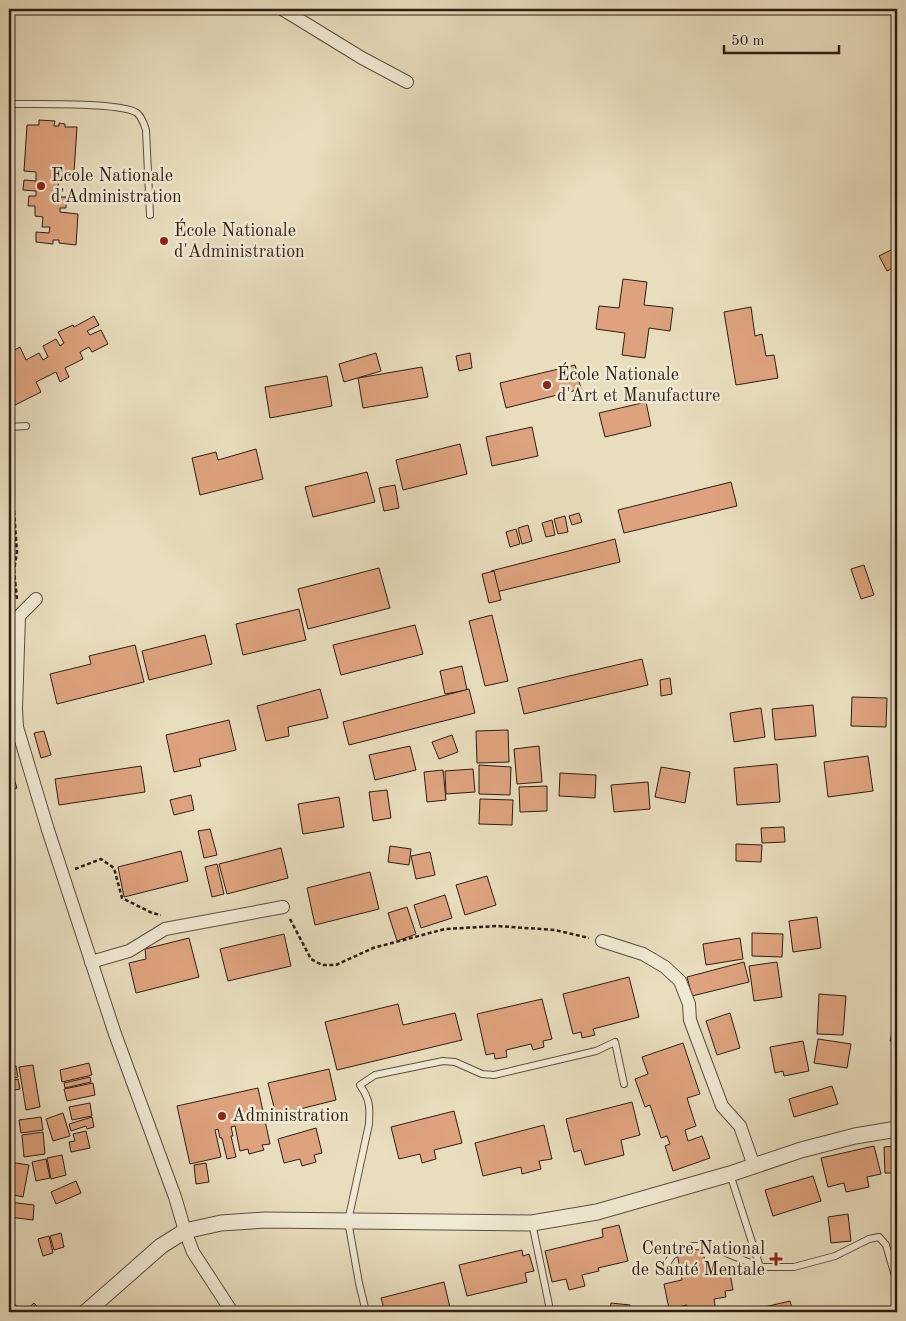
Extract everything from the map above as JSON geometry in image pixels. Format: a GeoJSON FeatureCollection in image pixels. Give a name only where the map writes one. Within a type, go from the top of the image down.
{"type":"FeatureCollection","features":[{"type":"Feature","properties":{"kind":"street"},"geometry":{"type":"LineString","coordinates":[[282,9],[362,58],[408,82]]}},
{"type":"Feature","properties":{"kind":"street"},"geometry":{"type":"LineString","coordinates":[[36,598],[19,616],[17,727],[91,962],[185,1231],[193,1252],[232,1312]]}},
{"type":"Feature","properties":{"kind":"street"},"geometry":{"type":"LineString","coordinates":[[91,962],[129,951],[165,929],[283,907]]}},
{"type":"Feature","properties":{"kind":"street"},"geometry":{"type":"LineString","coordinates":[[602,941],[643,954],[665,967],[680,981],[689,1004],[690,1020],[722,1106],[740,1126],[754,1166]]}},
{"type":"Feature","properties":{"kind":"street"},"geometry":{"type":"LineString","coordinates":[[86,1312],[161,1246],[185,1231],[221,1223],[265,1220],[532,1223],[598,1212],[730,1174],[801,1150],[855,1136],[897,1129]]}},
{"type":"Feature","properties":{"kind":"lane"},"geometry":{"type":"LineString","coordinates":[[9,104],[108,106],[128,109],[137,113],[146,130],[150,215]]}},
{"type":"Feature","properties":{"kind":"lane"},"geometry":{"type":"LineString","coordinates":[[9,427],[26,426]]}},
{"type":"Feature","properties":{"kind":"lane"},"geometry":{"type":"LineString","coordinates":[[366,1312],[348,1221],[370,1110],[368,1097],[360,1086],[375,1075],[443,1061],[455,1062],[482,1074],[494,1075],[596,1051],[615,1042],[624,1084]]}},
{"type":"Feature","properties":{"kind":"lane"},"geometry":{"type":"LineString","coordinates":[[730,1174],[760,1267]]}},
{"type":"Feature","properties":{"kind":"lane"},"geometry":{"type":"LineString","coordinates":[[532,1223],[549,1305],[548,1312]]}},
{"type":"Feature","properties":{"kind":"lane"},"geometry":{"type":"LineString","coordinates":[[664,1268],[672,1256],[680,1250],[692,1246],[710,1246],[760,1267],[794,1267],[835,1256],[869,1239],[879,1237],[886,1245],[897,1283]]}},
{"type":"Feature","properties":{"kind":"path"},"geometry":{"type":"LineString","coordinates":[[9,511],[15,511],[17,552],[14,570],[19,616]]}},
{"type":"Feature","properties":{"kind":"path"},"geometry":{"type":"LineString","coordinates":[[62,873],[101,859],[114,868],[122,898],[152,913],[162,915]]}},
{"type":"Feature","properties":{"kind":"path"},"geometry":{"type":"LineString","coordinates":[[283,907],[311,959],[322,966],[336,965],[373,948],[445,929],[497,926],[554,930],[602,941]]}},
{"type":"Feature","properties":{"kind":"building","name":"Ecole Nationale d'Administration"},"geometry":{"type":"Polygon","coordinates":[[[39,120],[55,121],[54,126],[59,126],[59,123],[65,124],[65,127],[77,127],[74,172],[59,172],[58,192],[54,192],[53,197],[66,197],[66,208],[60,208],[60,212],[78,214],[76,245],[59,243],[59,240],[53,240],[53,244],[36,242],[36,232],[49,233],[50,227],[42,227],[43,217],[35,216],[35,206],[28,206],[29,196],[36,196],[36,191],[23,190],[24,180],[36,181],[36,172],[24,171],[27,125],[39,125],[39,120]]]}},
{"type":"Feature","properties":{"kind":"building"},"geometry":{"type":"Polygon","coordinates":[[[897,247],[897,266],[887,271],[879,256],[897,247]]]}},
{"type":"Feature","properties":{"kind":"building"},"geometry":{"type":"Polygon","coordinates":[[[623,279],[647,282],[644,305],[673,308],[670,331],[649,328],[645,358],[622,355],[625,333],[596,329],[599,306],[619,308],[623,279]]]}},
{"type":"Feature","properties":{"kind":"building"},"geometry":{"type":"Polygon","coordinates":[[[751,307],[755,336],[762,334],[766,356],[774,355],[778,378],[736,385],[724,312],[751,307]]]}},
{"type":"Feature","properties":{"kind":"building"},"geometry":{"type":"Polygon","coordinates":[[[94,316],[99,325],[87,331],[90,335],[101,330],[108,344],[92,352],[89,347],[80,352],[83,359],[65,368],[69,377],[60,382],[56,372],[36,382],[41,392],[9,408],[9,353],[20,347],[26,360],[39,353],[43,360],[48,357],[43,346],[56,339],[60,346],[64,343],[58,332],[73,325],[74,327],[94,316]]]}},
{"type":"Feature","properties":{"kind":"building"},"geometry":{"type":"Polygon","coordinates":[[[376,353],[381,371],[344,382],[339,364],[376,353]]]}},
{"type":"Feature","properties":{"kind":"building"},"geometry":{"type":"Polygon","coordinates":[[[470,353],[472,368],[459,371],[456,356],[470,353]]]}},
{"type":"Feature","properties":{"kind":"building"},"geometry":{"type":"Polygon","coordinates":[[[575,365],[581,389],[506,408],[500,383],[575,365]]]}},
{"type":"Feature","properties":{"kind":"building"},"geometry":{"type":"Polygon","coordinates":[[[422,367],[428,397],[363,408],[358,378],[422,367]]]}},
{"type":"Feature","properties":{"kind":"building"},"geometry":{"type":"Polygon","coordinates":[[[327,376],[332,406],[270,418],[265,387],[327,376]]]}},
{"type":"Feature","properties":{"kind":"building"},"geometry":{"type":"Polygon","coordinates":[[[646,402],[651,426],[605,437],[599,413],[646,402]]]}},
{"type":"Feature","properties":{"kind":"building"},"geometry":{"type":"Polygon","coordinates":[[[532,427],[538,456],[492,466],[486,437],[532,427]]]}},
{"type":"Feature","properties":{"kind":"building"},"geometry":{"type":"Polygon","coordinates":[[[460,444],[467,474],[403,490],[396,460],[460,444]]]}},
{"type":"Feature","properties":{"kind":"building"},"geometry":{"type":"Polygon","coordinates":[[[256,449],[263,479],[200,495],[192,458],[216,452],[218,460],[256,449]]]}},
{"type":"Feature","properties":{"kind":"building"},"geometry":{"type":"Polygon","coordinates":[[[367,472],[375,502],[313,517],[305,487],[367,472]]]}},
{"type":"Feature","properties":{"kind":"building"},"geometry":{"type":"Polygon","coordinates":[[[731,482],[737,506],[624,533],[618,510],[731,482]]]}},
{"type":"Feature","properties":{"kind":"building"},"geometry":{"type":"Polygon","coordinates":[[[395,485],[399,508],[384,511],[379,488],[395,485]]]}},
{"type":"Feature","properties":{"kind":"building"},"geometry":{"type":"Polygon","coordinates":[[[579,513],[582,522],[572,525],[569,516],[579,513]]]}},
{"type":"Feature","properties":{"kind":"building"},"geometry":{"type":"Polygon","coordinates":[[[565,516],[568,532],[558,534],[554,519],[565,516]]]}},
{"type":"Feature","properties":{"kind":"building"},"geometry":{"type":"Polygon","coordinates":[[[552,520],[555,535],[546,537],[542,523],[552,520]]]}},
{"type":"Feature","properties":{"kind":"building"},"geometry":{"type":"Polygon","coordinates":[[[528,525],[532,541],[522,544],[518,528],[528,525]]]}},
{"type":"Feature","properties":{"kind":"building"},"geometry":{"type":"Polygon","coordinates":[[[516,529],[520,544],[510,547],[506,532],[516,529]]]}},
{"type":"Feature","properties":{"kind":"building"},"geometry":{"type":"Polygon","coordinates":[[[615,539],[620,562],[496,592],[491,571],[615,539]]]}},
{"type":"Feature","properties":{"kind":"building"},"geometry":{"type":"Polygon","coordinates":[[[864,565],[874,595],[861,599],[851,569],[864,565]]]}},
{"type":"Feature","properties":{"kind":"building"},"geometry":{"type":"Polygon","coordinates":[[[379,568],[390,608],[308,629],[298,589],[379,568]]]}},
{"type":"Feature","properties":{"kind":"building"},"geometry":{"type":"Polygon","coordinates":[[[494,571],[501,600],[489,603],[482,574],[494,571]]]}},
{"type":"Feature","properties":{"kind":"building"},"geometry":{"type":"Polygon","coordinates":[[[299,609],[306,640],[243,655],[236,624],[299,609]]]}},
{"type":"Feature","properties":{"kind":"building"},"geometry":{"type":"Polygon","coordinates":[[[492,615],[508,681],[485,686],[469,621],[492,615]]]}},
{"type":"Feature","properties":{"kind":"building"},"geometry":{"type":"Polygon","coordinates":[[[415,625],[423,654],[341,675],[333,645],[415,625]]]}},
{"type":"Feature","properties":{"kind":"building"},"geometry":{"type":"Polygon","coordinates":[[[205,635],[212,664],[149,680],[142,651],[205,635]]]}},
{"type":"Feature","properties":{"kind":"building"},"geometry":{"type":"Polygon","coordinates":[[[135,645],[144,682],[57,704],[50,674],[91,664],[89,656],[135,645]]]}},
{"type":"Feature","properties":{"kind":"building"},"geometry":{"type":"Polygon","coordinates":[[[642,659],[648,685],[524,714],[518,688],[642,659]]]}},
{"type":"Feature","properties":{"kind":"building"},"geometry":{"type":"Polygon","coordinates":[[[462,666],[467,690],[445,694],[440,671],[462,666]]]}},
{"type":"Feature","properties":{"kind":"building"},"geometry":{"type":"Polygon","coordinates":[[[670,678],[672,694],[661,696],[660,680],[670,678]]]}},
{"type":"Feature","properties":{"kind":"building"},"geometry":{"type":"Polygon","coordinates":[[[320,689],[328,718],[288,727],[289,736],[266,741],[257,706],[320,689]]]}},
{"type":"Feature","properties":{"kind":"building"},"geometry":{"type":"Polygon","coordinates":[[[469,689],[475,713],[349,745],[343,722],[469,689]]]}},
{"type":"Feature","properties":{"kind":"building"},"geometry":{"type":"Polygon","coordinates":[[[852,697],[887,698],[886,727],[851,726],[852,697]]]}},
{"type":"Feature","properties":{"kind":"building"},"geometry":{"type":"Polygon","coordinates":[[[813,705],[816,736],[775,740],[772,709],[813,705]]]}},
{"type":"Feature","properties":{"kind":"building"},"geometry":{"type":"Polygon","coordinates":[[[761,708],[765,737],[734,742],[730,713],[761,708]]]}},
{"type":"Feature","properties":{"kind":"building"},"geometry":{"type":"Polygon","coordinates":[[[229,720],[236,750],[199,759],[201,766],[174,772],[166,735],[229,720]]]}},
{"type":"Feature","properties":{"kind":"building"},"geometry":{"type":"Polygon","coordinates":[[[508,730],[509,762],[477,763],[476,731],[508,730]]]}},
{"type":"Feature","properties":{"kind":"building"},"geometry":{"type":"Polygon","coordinates":[[[44,731],[51,755],[41,758],[34,733],[44,731]]]}},
{"type":"Feature","properties":{"kind":"building"},"geometry":{"type":"Polygon","coordinates":[[[452,735],[458,752],[439,759],[432,742],[452,735]]]}},
{"type":"Feature","properties":{"kind":"building"},"geometry":{"type":"Polygon","coordinates":[[[410,746],[416,770],[375,780],[369,755],[410,746]]]}},
{"type":"Feature","properties":{"kind":"building"},"geometry":{"type":"Polygon","coordinates":[[[539,746],[542,782],[517,784],[514,749],[539,746]]]}},
{"type":"Feature","properties":{"kind":"building"},"geometry":{"type":"Polygon","coordinates":[[[868,756],[873,791],[828,797],[824,762],[868,756]]]}},
{"type":"Feature","properties":{"kind":"building"},"geometry":{"type":"Polygon","coordinates":[[[9,763],[17,788],[9,790],[9,763]]]}},
{"type":"Feature","properties":{"kind":"building"},"geometry":{"type":"Polygon","coordinates":[[[777,764],[780,802],[737,805],[734,768],[777,764]]]}},
{"type":"Feature","properties":{"kind":"building"},"geometry":{"type":"Polygon","coordinates":[[[479,765],[511,767],[510,795],[479,794],[479,765]]]}},
{"type":"Feature","properties":{"kind":"building"},"geometry":{"type":"Polygon","coordinates":[[[141,766],[145,792],[59,805],[55,779],[141,766]]]}},
{"type":"Feature","properties":{"kind":"building"},"geometry":{"type":"Polygon","coordinates":[[[661,767],[690,772],[685,803],[655,797],[661,767]]]}},
{"type":"Feature","properties":{"kind":"building"},"geometry":{"type":"Polygon","coordinates":[[[473,769],[475,792],[446,794],[445,771],[473,769]]]}},
{"type":"Feature","properties":{"kind":"building"},"geometry":{"type":"Polygon","coordinates":[[[443,770],[446,800],[427,802],[424,772],[443,770]]]}},
{"type":"Feature","properties":{"kind":"building"},"geometry":{"type":"Polygon","coordinates":[[[560,773],[596,775],[595,798],[559,796],[560,773]]]}},
{"type":"Feature","properties":{"kind":"building"},"geometry":{"type":"Polygon","coordinates":[[[648,782],[650,809],[614,812],[611,785],[648,782]]]}},
{"type":"Feature","properties":{"kind":"building"},"geometry":{"type":"Polygon","coordinates":[[[547,786],[547,811],[520,812],[519,787],[547,786]]]}},
{"type":"Feature","properties":{"kind":"building"},"geometry":{"type":"Polygon","coordinates":[[[387,790],[391,818],[373,821],[369,792],[387,790]]]}},
{"type":"Feature","properties":{"kind":"building"},"geometry":{"type":"Polygon","coordinates":[[[191,795],[194,810],[174,815],[170,800],[191,795]]]}},
{"type":"Feature","properties":{"kind":"building"},"geometry":{"type":"Polygon","coordinates":[[[339,797],[344,827],[303,834],[298,804],[339,797]]]}},
{"type":"Feature","properties":{"kind":"building"},"geometry":{"type":"Polygon","coordinates":[[[480,799],[513,800],[512,825],[479,824],[480,799]]]}},
{"type":"Feature","properties":{"kind":"building"},"geometry":{"type":"Polygon","coordinates":[[[784,827],[785,842],[762,843],[761,828],[784,827]]]}},
{"type":"Feature","properties":{"kind":"building"},"geometry":{"type":"Polygon","coordinates":[[[210,829],[217,855],[204,858],[198,831],[210,829]]]}},
{"type":"Feature","properties":{"kind":"building"},"geometry":{"type":"Polygon","coordinates":[[[736,844],[762,845],[761,862],[736,861],[736,844]]]}},
{"type":"Feature","properties":{"kind":"building"},"geometry":{"type":"Polygon","coordinates":[[[390,846],[411,849],[409,865],[388,862],[390,846]]]}},
{"type":"Feature","properties":{"kind":"building"},"geometry":{"type":"Polygon","coordinates":[[[281,848],[288,878],[227,894],[219,864],[281,848]]]}},
{"type":"Feature","properties":{"kind":"building"},"geometry":{"type":"Polygon","coordinates":[[[181,851],[188,881],[124,897],[118,867],[181,851]]]}},
{"type":"Feature","properties":{"kind":"building"},"geometry":{"type":"Polygon","coordinates":[[[430,852],[435,875],[416,879],[411,856],[430,852]]]}},
{"type":"Feature","properties":{"kind":"building"},"geometry":{"type":"Polygon","coordinates":[[[217,864],[224,894],[212,897],[205,867],[217,864]]]}},
{"type":"Feature","properties":{"kind":"building"},"geometry":{"type":"Polygon","coordinates":[[[370,872],[379,909],[315,925],[307,888],[370,872]]]}},
{"type":"Feature","properties":{"kind":"building"},"geometry":{"type":"Polygon","coordinates":[[[487,876],[496,905],[465,915],[456,885],[487,876]]]}},
{"type":"Feature","properties":{"kind":"building"},"geometry":{"type":"Polygon","coordinates":[[[445,895],[452,918],[421,928],[414,905],[445,895]]]}},
{"type":"Feature","properties":{"kind":"building"},"geometry":{"type":"Polygon","coordinates":[[[407,907],[416,934],[397,941],[388,913],[407,907]]]}},
{"type":"Feature","properties":{"kind":"building"},"geometry":{"type":"Polygon","coordinates":[[[817,917],[821,948],[793,952],[789,921],[817,917]]]}},
{"type":"Feature","properties":{"kind":"building"},"geometry":{"type":"Polygon","coordinates":[[[752,933],[783,934],[782,957],[752,956],[752,933]]]}},
{"type":"Feature","properties":{"kind":"building"},"geometry":{"type":"Polygon","coordinates":[[[284,934],[291,966],[228,981],[220,949],[284,934]]]}},
{"type":"Feature","properties":{"kind":"building"},"geometry":{"type":"Polygon","coordinates":[[[189,938],[199,977],[136,993],[129,963],[146,959],[145,949],[189,938]]]}},
{"type":"Feature","properties":{"kind":"building"},"geometry":{"type":"Polygon","coordinates":[[[740,938],[743,959],[706,965],[703,944],[740,938]]]}},
{"type":"Feature","properties":{"kind":"building"},"geometry":{"type":"Polygon","coordinates":[[[744,962],[749,982],[692,996],[687,977],[744,962]]]}},
{"type":"Feature","properties":{"kind":"building"},"geometry":{"type":"Polygon","coordinates":[[[777,962],[782,997],[754,1001],[749,966],[777,962]]]}},
{"type":"Feature","properties":{"kind":"building"},"geometry":{"type":"Polygon","coordinates":[[[629,977],[639,1017],[593,1029],[595,1035],[582,1038],[581,1032],[573,1034],[563,994],[629,977]]]}},
{"type":"Feature","properties":{"kind":"building"},"geometry":{"type":"Polygon","coordinates":[[[819,994],[846,996],[843,1035],[817,1034],[819,994]]]}},
{"type":"Feature","properties":{"kind":"building"},"geometry":{"type":"Polygon","coordinates":[[[542,999],[552,1039],[543,1041],[544,1047],[533,1050],[531,1044],[506,1050],[507,1057],[495,1059],[494,1053],[486,1055],[477,1014],[542,999]]]}},
{"type":"Feature","properties":{"kind":"building"},"geometry":{"type":"Polygon","coordinates":[[[398,1004],[403,1025],[455,1013],[462,1040],[337,1070],[325,1022],[398,1004]]]}},
{"type":"Feature","properties":{"kind":"building"},"geometry":{"type":"Polygon","coordinates":[[[897,1009],[897,1043],[890,1041],[897,1009]]]}},
{"type":"Feature","properties":{"kind":"building"},"geometry":{"type":"Polygon","coordinates":[[[730,1013],[740,1048],[717,1055],[706,1021],[730,1013]]]}},
{"type":"Feature","properties":{"kind":"building"},"geometry":{"type":"Polygon","coordinates":[[[818,1039],[851,1044],[847,1068],[814,1063],[818,1039]]]}},
{"type":"Feature","properties":{"kind":"building"},"geometry":{"type":"Polygon","coordinates":[[[803,1041],[809,1071],[784,1076],[783,1071],[775,1073],[770,1047],[803,1041]]]}},
{"type":"Feature","properties":{"kind":"building"},"geometry":{"type":"Polygon","coordinates":[[[683,1043],[700,1094],[687,1098],[696,1126],[685,1130],[688,1141],[702,1136],[710,1158],[673,1171],[665,1146],[670,1144],[667,1136],[661,1138],[650,1105],[645,1107],[635,1079],[648,1074],[642,1057],[683,1043]]]}},
{"type":"Feature","properties":{"kind":"building"},"geometry":{"type":"Polygon","coordinates":[[[89,1063],[92,1075],[62,1082],[60,1070],[89,1063]]]}},
{"type":"Feature","properties":{"kind":"building"},"geometry":{"type":"Polygon","coordinates":[[[33,1065],[40,1107],[26,1110],[19,1067],[33,1065]]]}},
{"type":"Feature","properties":{"kind":"building"},"geometry":{"type":"Polygon","coordinates":[[[16,1066],[18,1077],[9,1079],[9,1067],[16,1066]]]}},
{"type":"Feature","properties":{"kind":"building"},"geometry":{"type":"Polygon","coordinates":[[[329,1069],[336,1100],[276,1115],[268,1083],[329,1069]]]}},
{"type":"Feature","properties":{"kind":"building"},"geometry":{"type":"Polygon","coordinates":[[[90,1077],[91,1082],[65,1088],[64,1083],[90,1077]]]}},
{"type":"Feature","properties":{"kind":"building"},"geometry":{"type":"Polygon","coordinates":[[[18,1079],[20,1089],[10,1091],[9,1081],[18,1079]]]}},
{"type":"Feature","properties":{"kind":"building"},"geometry":{"type":"Polygon","coordinates":[[[93,1083],[95,1095],[67,1101],[64,1089],[93,1083]]]}},
{"type":"Feature","properties":{"kind":"building"},"geometry":{"type":"Polygon","coordinates":[[[832,1086],[838,1104],[794,1117],[789,1099],[832,1086]]]}},
{"type":"Feature","properties":{"kind":"building","name":"Administration"},"geometry":{"type":"Polygon","coordinates":[[[258,1088],[270,1144],[262,1145],[264,1150],[249,1154],[248,1149],[240,1151],[235,1126],[231,1127],[236,1157],[227,1159],[218,1129],[215,1130],[221,1157],[190,1164],[177,1106],[258,1088]]]}},
{"type":"Feature","properties":{"kind":"building"},"geometry":{"type":"Polygon","coordinates":[[[632,1102],[640,1135],[621,1140],[624,1155],[585,1165],[581,1150],[574,1152],[566,1119],[632,1102]]]}},
{"type":"Feature","properties":{"kind":"building"},"geometry":{"type":"Polygon","coordinates":[[[90,1103],[92,1116],[72,1120],[69,1107],[90,1103]]]}},
{"type":"Feature","properties":{"kind":"building"},"geometry":{"type":"Polygon","coordinates":[[[454,1111],[462,1143],[434,1150],[436,1159],[422,1163],[420,1154],[399,1159],[391,1127],[454,1111]]]}},
{"type":"Feature","properties":{"kind":"building"},"geometry":{"type":"Polygon","coordinates":[[[63,1113],[70,1136],[53,1141],[46,1119],[63,1113]]]}},
{"type":"Feature","properties":{"kind":"building"},"geometry":{"type":"Polygon","coordinates":[[[41,1117],[43,1130],[21,1133],[19,1120],[41,1117]]]}},
{"type":"Feature","properties":{"kind":"building"},"geometry":{"type":"Polygon","coordinates":[[[92,1117],[94,1127],[87,1129],[86,1126],[71,1131],[69,1124],[92,1117]]]}},
{"type":"Feature","properties":{"kind":"building"},"geometry":{"type":"Polygon","coordinates":[[[544,1125],[552,1159],[539,1161],[541,1169],[522,1174],[521,1167],[483,1176],[475,1143],[544,1125]]]}},
{"type":"Feature","properties":{"kind":"building"},"geometry":{"type":"Polygon","coordinates":[[[316,1128],[322,1153],[314,1155],[316,1162],[302,1166],[300,1159],[284,1163],[278,1139],[316,1128]]]}},
{"type":"Feature","properties":{"kind":"building"},"geometry":{"type":"Polygon","coordinates":[[[86,1131],[90,1148],[71,1152],[69,1142],[75,1141],[73,1134],[86,1131]]]}},
{"type":"Feature","properties":{"kind":"building"},"geometry":{"type":"Polygon","coordinates":[[[43,1132],[45,1154],[24,1157],[22,1135],[43,1132]]]}},
{"type":"Feature","properties":{"kind":"building"},"geometry":{"type":"Polygon","coordinates":[[[874,1146],[881,1174],[867,1177],[869,1187],[846,1192],[844,1183],[828,1187],[821,1158],[874,1146]]]}},
{"type":"Feature","properties":{"kind":"building"},"geometry":{"type":"Polygon","coordinates":[[[897,1146],[897,1173],[885,1173],[884,1147],[897,1146]]]}},
{"type":"Feature","properties":{"kind":"building"},"geometry":{"type":"Polygon","coordinates":[[[62,1155],[66,1175],[51,1179],[47,1158],[62,1155]]]}},
{"type":"Feature","properties":{"kind":"building"},"geometry":{"type":"Polygon","coordinates":[[[46,1159],[50,1178],[36,1181],[32,1162],[46,1159]]]}},
{"type":"Feature","properties":{"kind":"building"},"geometry":{"type":"Polygon","coordinates":[[[9,1162],[29,1165],[23,1197],[9,1194],[9,1162]]]}},
{"type":"Feature","properties":{"kind":"building"},"geometry":{"type":"Polygon","coordinates":[[[206,1163],[209,1182],[196,1184],[194,1165],[206,1163]]]}},
{"type":"Feature","properties":{"kind":"building"},"geometry":{"type":"Polygon","coordinates":[[[813,1176],[821,1201],[773,1216],[765,1190],[813,1176]]]}},
{"type":"Feature","properties":{"kind":"building"},"geometry":{"type":"Polygon","coordinates":[[[76,1181],[81,1193],[56,1204],[51,1192],[76,1181]]]}},
{"type":"Feature","properties":{"kind":"building"},"geometry":{"type":"Polygon","coordinates":[[[9,1202],[34,1205],[33,1220],[9,1217],[9,1202]]]}},
{"type":"Feature","properties":{"kind":"building"},"geometry":{"type":"Polygon","coordinates":[[[848,1214],[851,1241],[831,1243],[828,1217],[848,1214]]]}},
{"type":"Feature","properties":{"kind":"building"},"geometry":{"type":"Polygon","coordinates":[[[619,1225],[628,1261],[598,1268],[599,1271],[582,1275],[585,1286],[569,1290],[566,1279],[552,1282],[545,1251],[603,1237],[602,1229],[619,1225]]]}},
{"type":"Feature","properties":{"kind":"building"},"geometry":{"type":"Polygon","coordinates":[[[61,1233],[64,1247],[54,1250],[50,1236],[61,1233]]]}},
{"type":"Feature","properties":{"kind":"building"},"geometry":{"type":"Polygon","coordinates":[[[49,1236],[53,1253],[43,1256],[38,1239],[49,1236]]]}},
{"type":"Feature","properties":{"kind":"building"},"geometry":{"type":"Polygon","coordinates":[[[702,1248],[708,1274],[721,1271],[722,1275],[730,1273],[733,1290],[725,1291],[726,1297],[714,1299],[716,1312],[689,1312],[687,1305],[669,1309],[664,1284],[682,1280],[677,1253],[702,1248]]]}},
{"type":"Feature","properties":{"kind":"building"},"geometry":{"type":"Polygon","coordinates":[[[522,1250],[523,1256],[529,1254],[534,1271],[525,1273],[527,1282],[467,1296],[459,1265],[522,1250]]]}},
{"type":"Feature","properties":{"kind":"building"},"geometry":{"type":"Polygon","coordinates":[[[444,1282],[451,1312],[385,1312],[381,1298],[444,1282]]]}},
{"type":"Feature","properties":{"kind":"building"},"geometry":{"type":"Polygon","coordinates":[[[790,1301],[793,1312],[743,1312],[790,1301]]]}},
{"type":"Feature","properties":{"kind":"building"},"geometry":{"type":"Polygon","coordinates":[[[14,1303],[21,1312],[9,1312],[9,1307],[14,1303]]]}},
{"type":"Feature","properties":{"kind":"building"},"geometry":{"type":"Polygon","coordinates":[[[34,1303],[42,1312],[24,1312],[34,1303]]]}},
{"type":"Feature","properties":{"kind":"building"},"geometry":{"type":"Polygon","coordinates":[[[611,1303],[630,1305],[629,1312],[610,1312],[611,1303]]]}},
{"type":"Feature","properties":{"kind":"place","name":"Ecole Nationale d'Administration"},"geometry":{"type":"Point","coordinates":[41,186]}},
{"type":"Feature","properties":{"kind":"place","name":"École Nationale d'Administration"},"geometry":{"type":"Point","coordinates":[164,241]}},
{"type":"Feature","properties":{"kind":"place","name":"École Nationale d'Art et Manufacture"},"geometry":{"type":"Point","coordinates":[547,385]}},
{"type":"Feature","properties":{"kind":"place","name":"Administration"},"geometry":{"type":"Point","coordinates":[222,1116]}},
{"type":"Feature","properties":{"kind":"place","name":"Centre National de Santé Mentale"},"geometry":{"type":"Point","coordinates":[776,1259]}}]}
